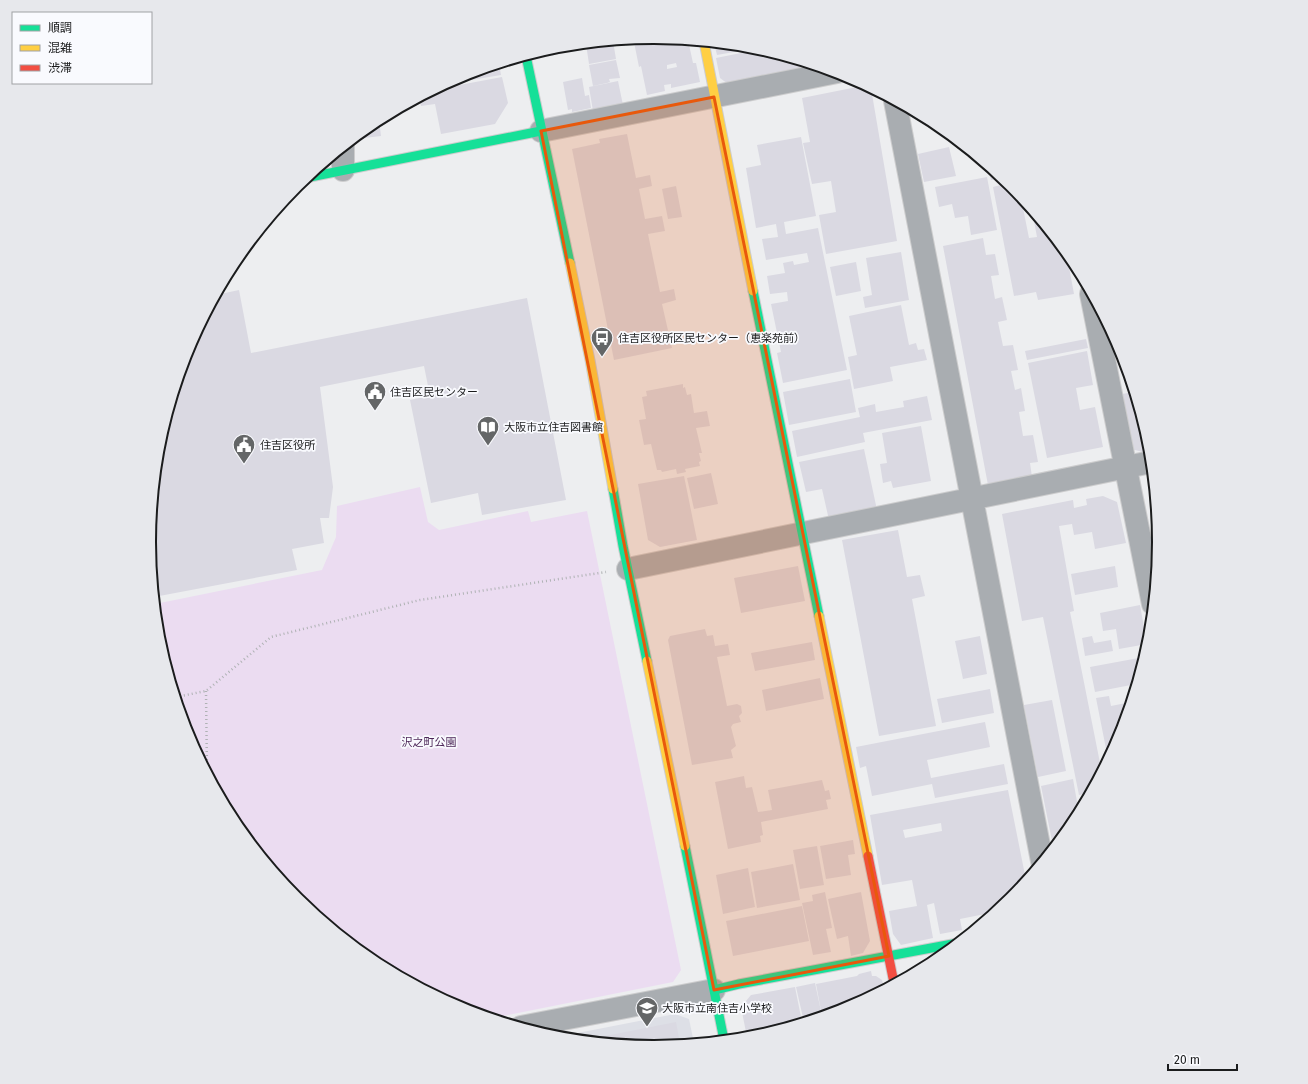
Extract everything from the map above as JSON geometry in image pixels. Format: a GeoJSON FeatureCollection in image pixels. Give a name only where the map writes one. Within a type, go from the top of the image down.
{"type":"FeatureCollection","features":[{"type":"Feature","properties":{"kind":"street"},"geometry":{"type":"LineString","coordinates":[[705,47],[893,978]]}},
{"type":"Feature","properties":{"kind":"street"},"geometry":{"type":"LineString","coordinates":[[527,61],[590,360],[628,569],[723,1035]]}},
{"type":"Feature","properties":{"kind":"street"},"geometry":{"type":"LineString","coordinates":[[318,175],[825,74]]}},
{"type":"Feature","properties":{"kind":"street"},"geometry":{"type":"LineString","coordinates":[[895,107],[1041,855]]}},
{"type":"Feature","properties":{"kind":"street"},"geometry":{"type":"LineString","coordinates":[[343,153],[344,170]]}},
{"type":"Feature","properties":{"kind":"street"},"geometry":{"type":"LineString","coordinates":[[1094,310],[1150,588]]}},
{"type":"Feature","properties":{"kind":"street"},"geometry":{"type":"LineString","coordinates":[[628,569],[1145,463]]}},
{"type":"Feature","properties":{"kind":"street"},"geometry":{"type":"LineString","coordinates":[[533,1025],[946,945]]}},
{"type":"Feature","properties":{"kind":"path"},"geometry":{"type":"LineString","coordinates":[[180,696],[206,691],[271,637],[420,600],[606,572]]}},
{"type":"Feature","properties":{"kind":"path"},"geometry":{"type":"LineString","coordinates":[[206,691],[207,762]]}},
{"type":"Feature","properties":{"kind":"highlighted area"},"geometry":{"type":"Polygon","coordinates":[[[714,97],[889,956],[714,990],[541,131],[714,97]]]}},
{"type":"Feature","properties":{"kind":"shaded area","name":"大阪市立南住吉小学校"},"geometry":{"type":"Polygon","coordinates":[[[675,1014],[689,1019],[693,1038],[654,1040],[621,1039],[575,1033],[675,1014]]]}},
{"type":"Feature","properties":{"kind":"green space","name":"沢之町公園"},"geometry":{"type":"Polygon","coordinates":[[[420,487],[428,522],[439,530],[528,511],[531,522],[587,511],[681,970],[673,982],[502,1016],[494,1014],[434,989],[377,956],[351,937],[302,894],[259,845],[240,819],[207,762],[182,702],[173,671],[160,603],[322,570],[336,537],[337,506],[420,487]]]}},
{"type":"Feature","properties":{"kind":"building"},"geometry":{"type":"Polygon","coordinates":[[[635,45],[689,45],[693,63],[696,63],[700,82],[671,88],[671,84],[664,85],[665,91],[647,95],[641,66],[639,67],[635,45]],[[676,63],[667,65],[667,69],[677,67],[676,63]]]}},
{"type":"Feature","properties":{"kind":"building"},"geometry":{"type":"Polygon","coordinates":[[[614,46],[616,59],[589,64],[587,48],[614,46]]]}},
{"type":"Feature","properties":{"kind":"building"},"geometry":{"type":"Polygon","coordinates":[[[715,48],[737,51],[717,55],[715,48]]]}},
{"type":"Feature","properties":{"kind":"building"},"geometry":{"type":"Polygon","coordinates":[[[743,53],[809,69],[728,84],[720,78],[716,58],[743,53]]]}},
{"type":"Feature","properties":{"kind":"building"},"geometry":{"type":"Polygon","coordinates":[[[616,60],[620,78],[609,79],[610,82],[593,86],[589,65],[616,60]]]}},
{"type":"Feature","properties":{"kind":"building"},"geometry":{"type":"Polygon","coordinates":[[[500,68],[501,75],[466,81],[500,68]]]}},
{"type":"Feature","properties":{"kind":"building"},"geometry":{"type":"Polygon","coordinates":[[[502,77],[508,103],[495,124],[441,134],[435,104],[421,106],[420,103],[454,86],[502,77]]]}},
{"type":"Feature","properties":{"kind":"building"},"geometry":{"type":"Polygon","coordinates":[[[582,78],[585,96],[589,95],[591,108],[572,112],[572,109],[568,110],[563,82],[582,78]]]}},
{"type":"Feature","properties":{"kind":"building"},"geometry":{"type":"Polygon","coordinates":[[[618,81],[623,105],[593,111],[589,87],[618,81]]]}},
{"type":"Feature","properties":{"kind":"building"},"geometry":{"type":"Polygon","coordinates":[[[856,87],[872,94],[897,241],[826,254],[819,215],[836,212],[831,181],[812,184],[803,143],[810,142],[802,98],[856,87]]]}},
{"type":"Feature","properties":{"kind":"building"},"geometry":{"type":"Polygon","coordinates":[[[380,126],[381,136],[364,138],[380,126]]]}},
{"type":"Feature","properties":{"kind":"building"},"geometry":{"type":"Polygon","coordinates":[[[627,134],[636,178],[650,175],[652,186],[639,189],[645,219],[662,216],[665,231],[648,234],[660,292],[674,289],[676,300],[662,304],[672,348],[614,360],[572,149],[600,143],[599,139],[627,134]]]}},
{"type":"Feature","properties":{"kind":"building"},"geometry":{"type":"Polygon","coordinates":[[[801,137],[816,216],[784,222],[786,234],[818,228],[847,370],[783,383],[777,353],[781,352],[771,304],[788,301],[787,292],[770,294],[767,276],[785,273],[783,263],[793,261],[794,265],[809,262],[807,253],[766,260],[762,239],[778,237],[776,224],[756,228],[746,168],[761,165],[757,145],[801,137]]]}},
{"type":"Feature","properties":{"kind":"building"},"geometry":{"type":"Polygon","coordinates":[[[949,147],[956,176],[924,182],[918,154],[949,147]]]}},
{"type":"Feature","properties":{"kind":"building"},"geometry":{"type":"Polygon","coordinates":[[[987,177],[997,230],[971,235],[968,216],[955,218],[952,204],[939,207],[935,187],[987,177]]]}},
{"type":"Feature","properties":{"kind":"building"},"geometry":{"type":"Polygon","coordinates":[[[1001,185],[1023,209],[1029,238],[1037,237],[1034,221],[1049,239],[1069,267],[1074,294],[1038,300],[1036,292],[1014,296],[993,187],[1001,185]]]}},
{"type":"Feature","properties":{"kind":"building"},"geometry":{"type":"Polygon","coordinates":[[[676,186],[682,217],[668,219],[662,189],[676,186]]]}},
{"type":"Feature","properties":{"kind":"building"},"geometry":{"type":"Polygon","coordinates":[[[983,238],[986,255],[995,254],[999,275],[991,276],[995,299],[1002,297],[1007,320],[998,322],[1003,346],[1013,345],[1018,370],[1011,371],[1015,390],[1021,388],[1025,411],[1019,412],[1023,436],[1033,435],[1038,462],[1030,463],[1032,477],[988,485],[943,246],[983,238]]]}},
{"type":"Feature","properties":{"kind":"building"},"geometry":{"type":"Polygon","coordinates":[[[901,252],[909,300],[865,308],[863,297],[872,295],[866,258],[901,252]]]}},
{"type":"Feature","properties":{"kind":"building"},"geometry":{"type":"Polygon","coordinates":[[[856,262],[861,291],[836,296],[830,267],[856,262]]]}},
{"type":"Feature","properties":{"kind":"building","name":"住吉区役所"},"geometry":{"type":"Polygon","coordinates":[[[239,290],[251,353],[527,298],[566,500],[482,515],[478,493],[431,503],[410,400],[430,396],[424,366],[320,387],[333,487],[329,518],[320,518],[324,543],[292,549],[297,570],[159,596],[156,542],[157,509],[160,477],[166,445],[182,382],[207,322],[223,294],[239,290]]]}},
{"type":"Feature","properties":{"kind":"building"},"geometry":{"type":"Polygon","coordinates":[[[901,305],[909,345],[916,343],[918,350],[924,349],[927,360],[890,367],[893,381],[854,389],[848,357],[857,355],[849,316],[901,305]]]}},
{"type":"Feature","properties":{"kind":"building"},"geometry":{"type":"Polygon","coordinates":[[[1086,339],[1088,348],[1027,360],[1025,351],[1086,339]]]}},
{"type":"Feature","properties":{"kind":"building"},"geometry":{"type":"Polygon","coordinates":[[[1087,351],[1093,385],[1076,388],[1080,410],[1095,407],[1103,447],[1047,458],[1028,363],[1087,351]]]}},
{"type":"Feature","properties":{"kind":"building"},"geometry":{"type":"Polygon","coordinates":[[[850,379],[856,412],[789,425],[783,392],[850,379]]]}},
{"type":"Feature","properties":{"kind":"building"},"geometry":{"type":"Polygon","coordinates":[[[683,384],[683,388],[685,387],[687,395],[691,394],[694,413],[707,411],[710,426],[696,428],[702,453],[699,453],[701,461],[699,462],[700,466],[685,469],[686,472],[677,474],[676,469],[662,472],[661,470],[657,470],[651,444],[644,445],[639,420],[646,419],[642,397],[647,396],[646,391],[683,384]]]}},
{"type":"Feature","properties":{"kind":"building"},"geometry":{"type":"Polygon","coordinates":[[[1129,393],[1143,452],[1131,449],[1122,394],[1129,393]]]}},
{"type":"Feature","properties":{"kind":"building"},"geometry":{"type":"Polygon","coordinates":[[[927,396],[932,420],[863,433],[865,442],[797,457],[792,431],[860,417],[858,408],[875,404],[876,412],[904,407],[903,401],[927,396]]]}},
{"type":"Feature","properties":{"kind":"building"},"geometry":{"type":"Polygon","coordinates":[[[921,426],[931,481],[893,488],[891,481],[883,483],[880,464],[887,463],[882,433],[921,426]]]}},
{"type":"Feature","properties":{"kind":"building"},"geometry":{"type":"Polygon","coordinates":[[[864,449],[877,510],[829,520],[822,489],[806,492],[799,462],[864,449]]]}},
{"type":"Feature","properties":{"kind":"building"},"geometry":{"type":"Polygon","coordinates":[[[711,473],[718,504],[694,509],[687,478],[711,473]]]}},
{"type":"Feature","properties":{"kind":"building"},"geometry":{"type":"Polygon","coordinates":[[[684,476],[697,540],[660,547],[648,540],[638,484],[684,476]]]}},
{"type":"Feature","properties":{"kind":"building"},"geometry":{"type":"Polygon","coordinates":[[[1103,496],[1117,502],[1126,543],[1095,549],[1092,532],[1074,535],[1072,524],[1059,526],[1074,611],[1070,612],[1100,764],[1083,794],[1079,795],[1043,617],[1022,621],[1002,514],[1073,500],[1074,508],[1087,505],[1086,499],[1103,496]]]}},
{"type":"Feature","properties":{"kind":"building"},"geometry":{"type":"Polygon","coordinates":[[[898,530],[907,577],[920,575],[925,596],[912,599],[936,726],[879,736],[842,540],[898,530]]]}},
{"type":"Feature","properties":{"kind":"building"},"geometry":{"type":"Polygon","coordinates":[[[798,566],[805,601],[741,613],[734,578],[798,566]]]}},
{"type":"Feature","properties":{"kind":"building"},"geometry":{"type":"Polygon","coordinates":[[[1115,566],[1118,587],[1075,595],[1071,574],[1115,566]]]}},
{"type":"Feature","properties":{"kind":"building"},"geometry":{"type":"Polygon","coordinates":[[[1140,605],[1144,628],[1141,645],[1119,649],[1116,629],[1103,631],[1100,613],[1140,605]]]}},
{"type":"Feature","properties":{"kind":"building"},"geometry":{"type":"Polygon","coordinates":[[[705,629],[707,636],[713,635],[715,646],[728,644],[730,655],[717,657],[727,706],[737,704],[741,706],[742,713],[739,716],[741,722],[733,724],[731,727],[736,746],[731,750],[733,758],[692,765],[668,640],[670,636],[705,629]]]}},
{"type":"Feature","properties":{"kind":"building"},"geometry":{"type":"Polygon","coordinates":[[[980,636],[987,674],[963,679],[955,641],[980,636]]]}},
{"type":"Feature","properties":{"kind":"building"},"geometry":{"type":"Polygon","coordinates":[[[1092,636],[1094,643],[1111,640],[1113,651],[1085,656],[1082,638],[1092,636]]]}},
{"type":"Feature","properties":{"kind":"building"},"geometry":{"type":"Polygon","coordinates":[[[812,642],[815,660],[755,671],[751,653],[812,642]]]}},
{"type":"Feature","properties":{"kind":"building"},"geometry":{"type":"Polygon","coordinates":[[[1138,658],[1131,685],[1095,692],[1090,667],[1138,658]]]}},
{"type":"Feature","properties":{"kind":"building"},"geometry":{"type":"Polygon","coordinates":[[[820,678],[824,699],[766,711],[762,690],[820,678]]]}},
{"type":"Feature","properties":{"kind":"building"},"geometry":{"type":"Polygon","coordinates":[[[990,689],[994,713],[942,723],[937,699],[990,689]]]}},
{"type":"Feature","properties":{"kind":"building"},"geometry":{"type":"Polygon","coordinates":[[[1109,696],[1111,706],[1126,703],[1106,750],[1096,698],[1109,696]]]}},
{"type":"Feature","properties":{"kind":"building"},"geometry":{"type":"Polygon","coordinates":[[[1052,700],[1066,771],[1038,777],[1024,705],[1052,700]]]}},
{"type":"Feature","properties":{"kind":"building"},"geometry":{"type":"Polygon","coordinates":[[[985,722],[990,747],[927,760],[931,778],[1004,764],[1008,784],[935,798],[932,784],[872,796],[866,766],[860,768],[856,747],[985,722]]]}},
{"type":"Feature","properties":{"kind":"building"},"geometry":{"type":"Polygon","coordinates":[[[744,776],[746,788],[752,787],[758,812],[772,810],[768,790],[822,780],[825,791],[829,790],[831,799],[826,800],[828,809],[761,822],[763,835],[760,836],[761,842],[728,849],[715,782],[744,776]]]}},
{"type":"Feature","properties":{"kind":"building"},"geometry":{"type":"Polygon","coordinates":[[[1073,779],[1077,804],[1052,841],[1041,786],[1073,779]]]}},
{"type":"Feature","properties":{"kind":"building"},"geometry":{"type":"Polygon","coordinates":[[[1008,790],[1025,874],[1006,894],[984,914],[960,919],[962,930],[940,934],[934,903],[927,905],[933,938],[901,945],[893,934],[889,911],[917,906],[912,880],[882,885],[870,815],[1008,790]],[[941,823],[903,830],[905,838],[942,831],[941,823]]]}},
{"type":"Feature","properties":{"kind":"building"},"geometry":{"type":"Polygon","coordinates":[[[853,840],[855,854],[848,855],[851,875],[826,879],[820,846],[853,840]]]}},
{"type":"Feature","properties":{"kind":"building"},"geometry":{"type":"Polygon","coordinates":[[[817,846],[824,885],[800,889],[793,850],[817,846]]]}},
{"type":"Feature","properties":{"kind":"building"},"geometry":{"type":"Polygon","coordinates":[[[793,864],[800,900],[757,908],[751,872],[793,864]]]}},
{"type":"Feature","properties":{"kind":"building"},"geometry":{"type":"Polygon","coordinates":[[[748,868],[755,907],[723,914],[716,875],[748,868]]]}},
{"type":"Feature","properties":{"kind":"building"},"geometry":{"type":"Polygon","coordinates":[[[825,892],[832,928],[826,929],[831,952],[813,955],[802,903],[813,901],[812,895],[825,892]]]}},
{"type":"Feature","properties":{"kind":"building"},"geometry":{"type":"Polygon","coordinates":[[[861,892],[870,941],[863,953],[851,956],[848,936],[837,939],[828,899],[861,892]]]}},
{"type":"Feature","properties":{"kind":"building"},"geometry":{"type":"Polygon","coordinates":[[[802,906],[809,941],[733,956],[726,921],[802,906]]]}},
{"type":"Feature","properties":{"kind":"building"},"geometry":{"type":"Polygon","coordinates":[[[871,971],[872,976],[876,976],[882,980],[883,984],[821,1011],[816,984],[857,976],[859,974],[871,971]]]}},
{"type":"Feature","properties":{"kind":"building"},"geometry":{"type":"Polygon","coordinates":[[[815,983],[821,1011],[803,1017],[796,987],[815,983]]]}},
{"type":"Feature","properties":{"kind":"building"},"geometry":{"type":"Polygon","coordinates":[[[795,987],[801,1018],[746,1031],[741,1007],[751,995],[795,987]]]}},
{"type":"Feature","properties":{"kind":"building"},"geometry":{"type":"Polygon","coordinates":[[[676,1022],[679,1039],[654,1040],[600,1037],[676,1022]]]}},
{"type":"Feature","properties":{"kind":"traffic: fast"},"geometry":{"type":"LineString","coordinates":[[527,61],[570,263]]}},
{"type":"Feature","properties":{"kind":"traffic: fast"},"geometry":{"type":"LineString","coordinates":[[318,175],[541,131]]}},
{"type":"Feature","properties":{"kind":"traffic: fast"},"geometry":{"type":"LineString","coordinates":[[753,291],[819,616]]}},
{"type":"Feature","properties":{"kind":"traffic: fast"},"geometry":{"type":"LineString","coordinates":[[613,489],[623,546],[647,661]]}},
{"type":"Feature","properties":{"kind":"traffic: fast"},"geometry":{"type":"LineString","coordinates":[[685,846],[723,1035]]}},
{"type":"Feature","properties":{"kind":"traffic: fast"},"geometry":{"type":"LineString","coordinates":[[714,990],[946,945]]}},
{"type":"Feature","properties":{"kind":"traffic: slow"},"geometry":{"type":"LineString","coordinates":[[705,47],[753,291]]}},
{"type":"Feature","properties":{"kind":"traffic: slow"},"geometry":{"type":"LineString","coordinates":[[570,263],[590,360],[613,489]]}},
{"type":"Feature","properties":{"kind":"traffic: slow"},"geometry":{"type":"LineString","coordinates":[[819,616],[868,856]]}},
{"type":"Feature","properties":{"kind":"traffic: slow"},"geometry":{"type":"LineString","coordinates":[[647,661],[685,846]]}},
{"type":"Feature","properties":{"kind":"traffic: jam"},"geometry":{"type":"LineString","coordinates":[[868,856],[893,978]]}},
{"type":"Feature","properties":{"kind":"place","name":"住吉区役所区民センター（恵楽苑前）"},"geometry":{"type":"Point","coordinates":[602,358]}},
{"type":"Feature","properties":{"kind":"place","name":"住吉区民センター"},"geometry":{"type":"Point","coordinates":[375,412]}},
{"type":"Feature","properties":{"kind":"place","name":"大阪市立住吉図書館"},"geometry":{"type":"Point","coordinates":[488,446]}},
{"type":"Feature","properties":{"kind":"place","name":"住吉区役所"},"geometry":{"type":"Point","coordinates":[244,464]}},
{"type":"Feature","properties":{"kind":"place","name":"大阪市立南住吉小学校"},"geometry":{"type":"Point","coordinates":[647,1028]}}]}
